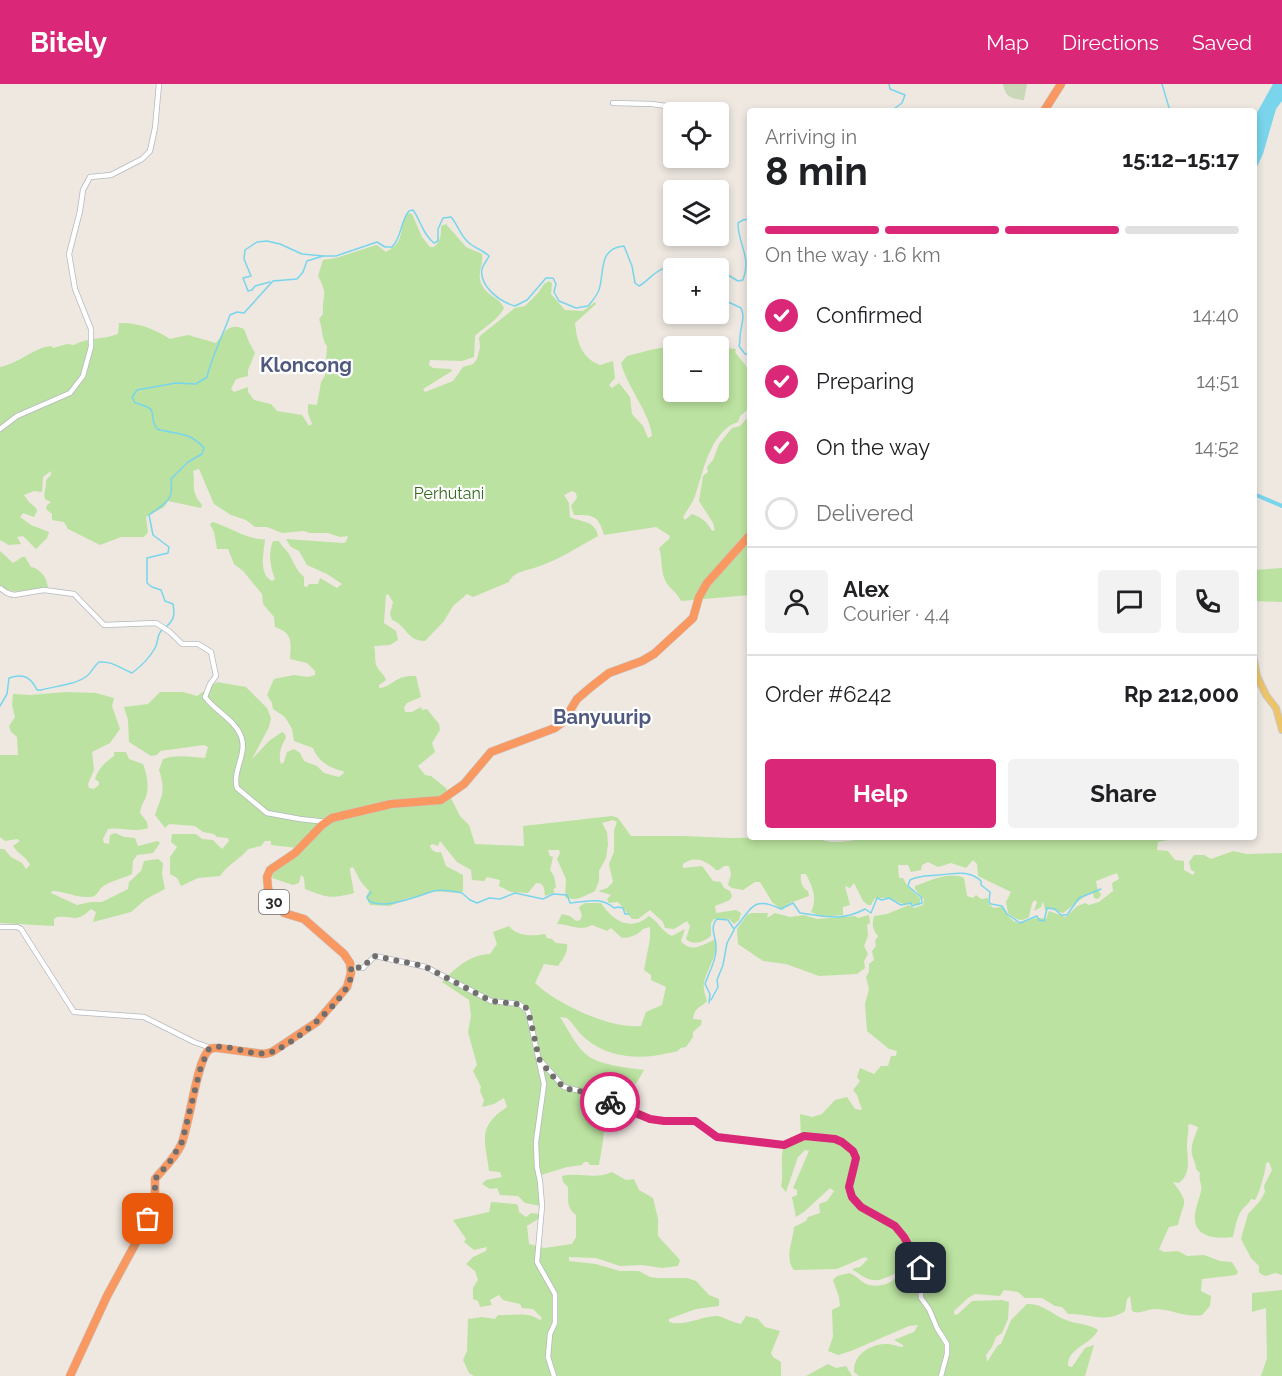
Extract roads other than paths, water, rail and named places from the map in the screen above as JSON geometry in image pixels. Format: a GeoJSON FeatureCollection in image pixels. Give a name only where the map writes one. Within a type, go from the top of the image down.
{"type":"FeatureCollection","features":[{"type":"Feature","properties":{"kind":"highway"},"geometry":{"type":"LineString","coordinates":[[1046,108],[1060,84]]}},
{"type":"Feature","properties":{"kind":"highway","name":"30"},"geometry":{"type":"LineString","coordinates":[[351,966],[346,956],[304,919],[281,910],[267,888],[267,877],[270,870],[296,853],[327,822],[335,818],[387,805],[441,800],[464,784],[491,752],[555,728],[563,722],[577,699],[591,687],[609,673],[654,654],[693,618],[699,597],[707,583],[747,538]]}},
{"type":"Feature","properties":{"kind":"highway"},"geometry":{"type":"LineString","coordinates":[[70,1376],[107,1296],[145,1227],[155,1198],[155,1179],[169,1163],[182,1142],[208,1050],[212,1048],[264,1054],[274,1051],[321,1018],[349,984],[351,966]]}},
{"type":"Feature","properties":{"kind":"main road"},"geometry":{"type":"LineString","coordinates":[[1257,676],[1266,695],[1276,708],[1282,730]]}},
{"type":"Feature","properties":{"kind":"street"},"geometry":{"type":"LineString","coordinates":[[0,429],[17,416],[70,393],[82,378],[91,347],[91,329],[76,291],[69,254],[84,185],[90,177],[111,174],[142,159],[150,151],[155,128],[159,84]]}},
{"type":"Feature","properties":{"kind":"street"},"geometry":{"type":"LineString","coordinates":[[613,103],[663,106]]}},
{"type":"Feature","properties":{"kind":"street"},"geometry":{"type":"LineString","coordinates":[[0,588],[14,595],[44,590],[73,593],[105,626],[155,623],[182,644],[198,644],[212,653],[216,676],[205,697],[242,736],[243,749],[236,780],[237,788],[267,813],[327,822]]}},
{"type":"Feature","properties":{"kind":"street"},"geometry":{"type":"LineString","coordinates":[[0,927],[21,929],[74,1012],[144,1017],[194,1042],[212,1048]]}},
{"type":"Feature","properties":{"kind":"street"},"geometry":{"type":"LineString","coordinates":[[351,966],[362,968],[375,956],[419,964],[491,1001],[524,1005],[528,1011],[545,1089],[536,1144],[542,1206],[537,1262],[555,1294],[555,1323],[550,1334],[548,1357],[554,1376]]}},
{"type":"Feature","properties":{"kind":"street"},"geometry":{"type":"LineString","coordinates":[[539,1059],[564,1088],[589,1093],[650,1119],[695,1121],[717,1137],[784,1145],[804,1136],[836,1139],[848,1146],[856,1158],[849,1187],[852,1197],[861,1207],[895,1226],[920,1264],[923,1277],[921,1298],[947,1344],[947,1354],[941,1376]]}},
{"type":"Feature","properties":{"kind":"water"},"geometry":{"type":"Polygon","coordinates":[[[1273,84],[1282,84],[1282,101],[1276,109],[1257,167],[1257,113],[1273,84]]]}},
{"type":"Feature","properties":{"kind":"waterway"},"geometry":{"type":"LineString","coordinates":[[889,84],[890,89],[905,95],[902,103],[895,108]]}},
{"type":"Feature","properties":{"kind":"waterway"},"geometry":{"type":"LineString","coordinates":[[1162,84],[1169,108]]}},
{"type":"Feature","properties":{"kind":"waterway"},"geometry":{"type":"LineString","coordinates":[[270,282],[255,286],[248,291],[243,278],[251,276],[244,259],[245,250],[257,242],[267,241],[302,254],[323,256],[336,256],[377,242],[385,247],[392,247],[398,239],[406,215],[413,210],[427,236],[434,243],[438,241],[438,229],[443,218],[451,217],[465,239],[489,256],[482,269],[487,287],[497,297],[515,306],[527,300],[546,278],[553,278],[556,284],[554,292],[559,301],[576,308],[588,306],[598,292],[604,260],[616,248],[624,246],[632,266],[635,283],[639,286],[663,268]]}},
{"type":"Feature","properties":{"kind":"waterway"},"geometry":{"type":"LineString","coordinates":[[729,276],[738,281],[743,280],[746,264],[738,223],[747,219]]}},
{"type":"Feature","properties":{"kind":"waterway"},"geometry":{"type":"LineString","coordinates":[[166,627],[173,617],[173,604],[165,601],[161,590],[147,583],[147,558],[168,553],[169,547],[153,535],[149,515],[167,502],[171,493],[171,479],[188,462],[202,454],[204,448],[188,436],[157,429],[151,410],[135,403],[132,397],[137,390],[176,383],[196,384],[207,377],[230,315],[237,312],[244,313],[273,281],[297,279],[303,272],[307,261],[323,256]]}},
{"type":"Feature","properties":{"kind":"waterway"},"geometry":{"type":"LineString","coordinates":[[729,302],[741,308],[743,317],[739,346],[747,354]]}},
{"type":"Feature","properties":{"kind":"waterway"},"geometry":{"type":"LineString","coordinates":[[1257,495],[1282,506]]}},
{"type":"Feature","properties":{"kind":"waterway"},"geometry":{"type":"LineString","coordinates":[[0,706],[7,694],[9,678],[26,677],[37,690],[41,690],[82,679],[99,662],[112,664],[132,673],[145,662],[153,651],[162,630]]}},
{"type":"Feature","properties":{"kind":"waterway"},"geometry":{"type":"LineString","coordinates":[[709,1003],[710,994],[705,984],[715,956],[713,929],[715,922],[717,919],[728,920],[734,929],[748,911],[757,904],[763,903],[781,909],[793,903],[800,913],[825,916],[848,916],[865,909],[871,913],[877,898],[882,900],[889,898],[901,905],[911,903],[912,906],[922,903],[921,897],[908,886],[910,880],[924,876],[961,873],[971,875],[981,881],[981,885],[990,892],[989,902],[1002,906],[1007,914],[1020,923],[1037,916],[1039,920],[1044,921],[1047,908],[1055,909],[1061,915],[1067,915],[1079,898],[1101,889]]}},
{"type":"Feature","properties":{"kind":"waterway"},"geometry":{"type":"LineString","coordinates":[[371,892],[367,897],[369,901],[384,904],[440,890],[462,893],[477,903],[489,898],[500,899],[515,893],[543,899],[553,894],[567,895],[570,903],[598,901],[614,908],[623,908],[625,914],[629,914]]}},
{"type":"Feature","properties":{"kind":"waterway"},"geometry":{"type":"LineString","coordinates":[[711,1000],[718,987],[717,980],[723,965],[727,943],[734,930]]}},
{"type":"Feature","properties":{"kind":"district","name":"Kloncong"},"geometry":{"type":"Point","coordinates":[306,365]}},
{"type":"Feature","properties":{"kind":"district","name":"Banyuurip"},"geometry":{"type":"Point","coordinates":[602,717]}},
{"type":"Feature","properties":{"kind":"park label","name":"Perhutani"},"geometry":{"type":"Point","coordinates":[449,493]}}]}
